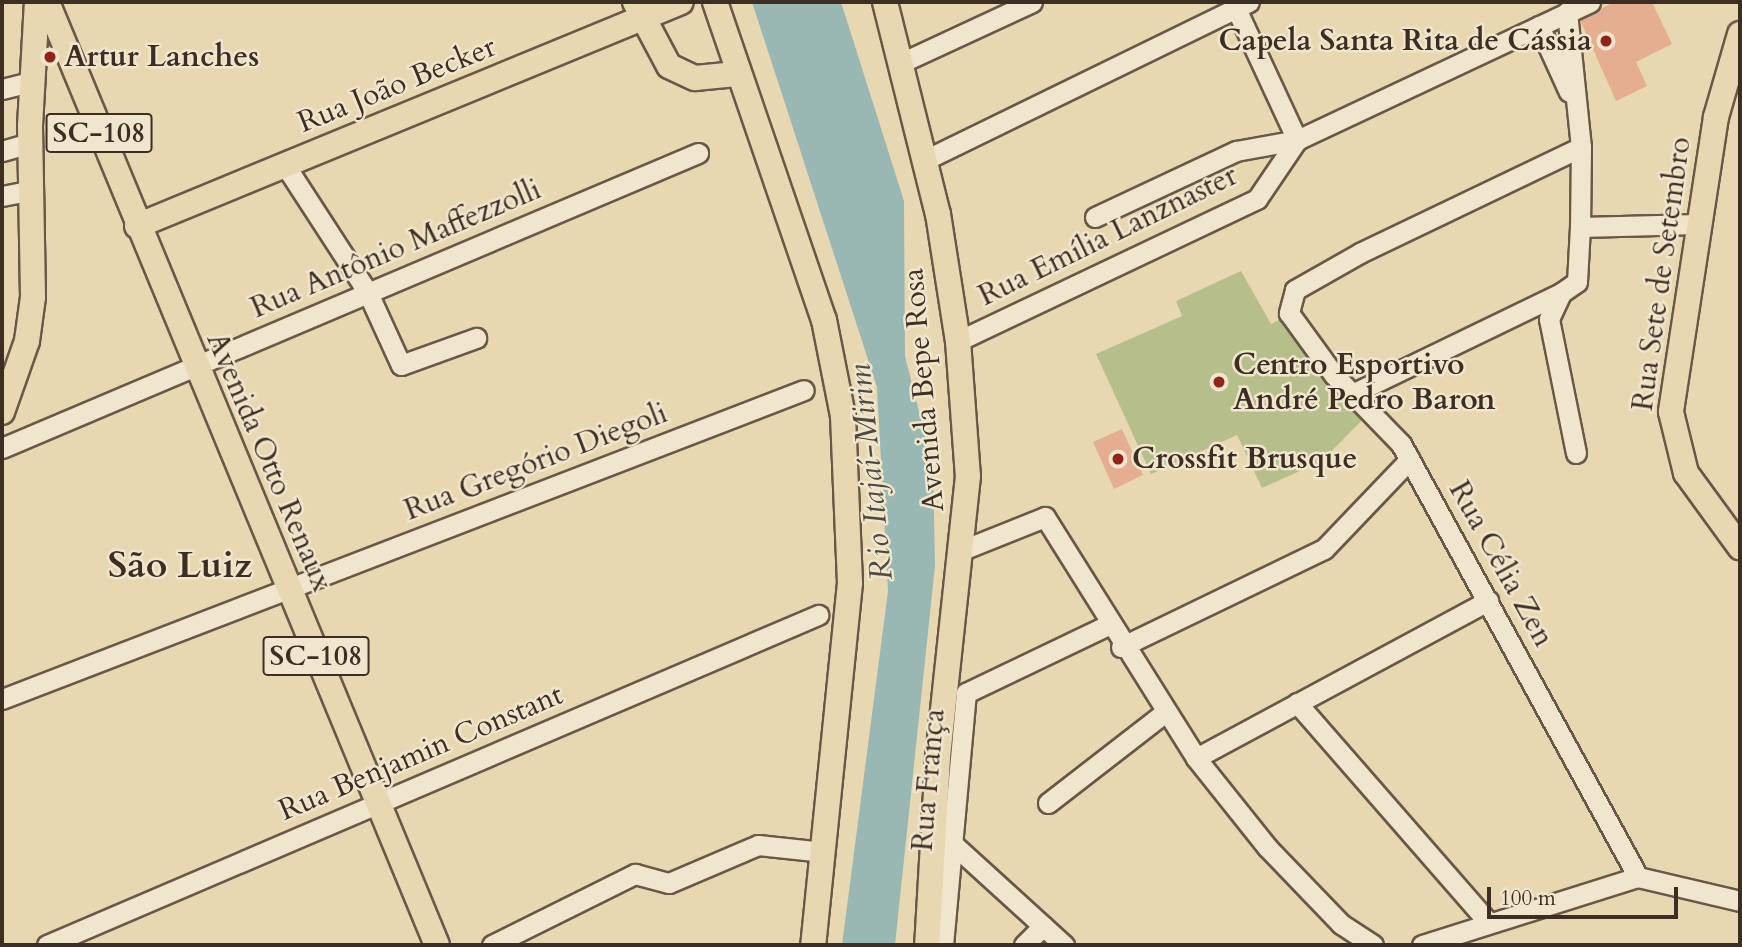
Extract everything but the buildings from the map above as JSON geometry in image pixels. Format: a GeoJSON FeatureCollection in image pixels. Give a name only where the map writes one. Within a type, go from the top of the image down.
{"type":"FeatureCollection","features":[{"type":"Feature","properties":{"kind":"main road","name":"SC-108"},"geometry":{"type":"LineString","coordinates":[[2,412],[31,321],[31,82],[37,2]]}},
{"type":"Feature","properties":{"kind":"main road","name":"Avenida Otto Renaux"},"geometry":{"type":"LineString","coordinates":[[47,2],[195,367],[437,945]]}},
{"type":"Feature","properties":{"kind":"main road","name":"Rua João Becker"},"geometry":{"type":"LineString","coordinates":[[137,226],[285,165],[638,10],[681,2]]}},
{"type":"Feature","properties":{"kind":"main road"},"geometry":{"type":"LineString","coordinates":[[715,2],[737,74],[824,320],[843,416],[850,583],[813,945]]}},
{"type":"Feature","properties":{"kind":"main road","name":"Avenida Bepe Rosa"},"geometry":{"type":"LineString","coordinates":[[885,2],[905,61],[927,159],[958,341],[968,476],[965,549],[944,693],[927,945]]}},
{"type":"Feature","properties":{"kind":"main road"},"geometry":{"type":"LineString","coordinates":[[638,10],[669,66],[695,78],[737,74]]}},
{"type":"Feature","properties":{"kind":"main road","name":"Rua Sete de Setembro"},"geometry":{"type":"LineString","coordinates":[[1740,34],[1723,83],[1698,224],[1672,434],[1698,495],[1740,547]]}},
{"type":"Feature","properties":{"kind":"main road"},"geometry":{"type":"LineString","coordinates":[[33,50],[45,37],[62,39]]}},
{"type":"Feature","properties":{"kind":"street"},"geometry":{"type":"LineString","coordinates":[[905,61],[1032,2]]}},
{"type":"Feature","properties":{"kind":"street"},"geometry":{"type":"LineString","coordinates":[[1095,217],[1236,151],[1297,140],[1590,2]]}},
{"type":"Feature","properties":{"kind":"street"},"geometry":{"type":"LineString","coordinates":[[927,159],[1240,4],[1297,140]]}},
{"type":"Feature","properties":{"kind":"street"},"geometry":{"type":"LineString","coordinates":[[1352,394],[1561,293],[1579,274],[1581,147],[1567,12]]}},
{"type":"Feature","properties":{"kind":"street"},"geometry":{"type":"LineString","coordinates":[[1539,26],[1576,109]]}},
{"type":"Feature","properties":{"kind":"street"},"geometry":{"type":"LineString","coordinates":[[2,89],[31,82]]}},
{"type":"Feature","properties":{"kind":"street","name":"Rua Emília Lanznaster"},"geometry":{"type":"LineString","coordinates":[[958,341],[1256,199],[1297,140]]}},
{"type":"Feature","properties":{"kind":"street"},"geometry":{"type":"LineString","coordinates":[[2,150],[30,143]]}},
{"type":"Feature","properties":{"kind":"street","name":"Rua Célia Zen"},"geometry":{"type":"LineString","coordinates":[[1581,147],[1360,253],[1289,300],[1289,313],[1352,394],[1388,427],[1410,459],[1639,877]]}},
{"type":"Feature","properties":{"kind":"street","name":"Rua Antônio Maffezzolli"},"geometry":{"type":"LineString","coordinates":[[2,447],[698,153]]}},
{"type":"Feature","properties":{"kind":"street"},"geometry":{"type":"LineString","coordinates":[[285,165],[368,293],[401,365],[476,338]]}},
{"type":"Feature","properties":{"kind":"street"},"geometry":{"type":"LineString","coordinates":[[2,196],[32,190]]}},
{"type":"Feature","properties":{"kind":"street"},"geometry":{"type":"LineString","coordinates":[[1580,227],[1698,224]]}},
{"type":"Feature","properties":{"kind":"street"},"geometry":{"type":"LineString","coordinates":[[1561,293],[1549,330],[1577,453]]}},
{"type":"Feature","properties":{"kind":"street","name":"Rua Gregório Diegoli"},"geometry":{"type":"LineString","coordinates":[[2,699],[804,390]]}},
{"type":"Feature","properties":{"kind":"street"},"geometry":{"type":"LineString","coordinates":[[1121,647],[1324,549],[1410,459]]}},
{"type":"Feature","properties":{"kind":"street"},"geometry":{"type":"LineString","coordinates":[[965,549],[1045,517],[1121,647],[1196,758],[1267,847],[1341,924],[1373,945]]}},
{"type":"Feature","properties":{"kind":"street"},"geometry":{"type":"LineString","coordinates":[[1196,758],[1488,601]]}},
{"type":"Feature","properties":{"kind":"street","name":"Rua Benjamin Constant"},"geometry":{"type":"LineString","coordinates":[[47,945],[818,615]]}},
{"type":"Feature","properties":{"kind":"street","name":"Rua França"},"geometry":{"type":"LineString","coordinates":[[943,945],[966,693],[1108,625]]}},
{"type":"Feature","properties":{"kind":"street"},"geometry":{"type":"LineString","coordinates":[[1297,703],[1489,923]]}},
{"type":"Feature","properties":{"kind":"street"},"geometry":{"type":"LineString","coordinates":[[1048,803],[1164,713]]}},
{"type":"Feature","properties":{"kind":"street"},"geometry":{"type":"LineString","coordinates":[[954,845],[1065,945]]}},
{"type":"Feature","properties":{"kind":"street"},"geometry":{"type":"LineString","coordinates":[[492,945],[635,874],[669,883],[740,848],[824,852]]}},
{"type":"Feature","properties":{"kind":"street"},"geometry":{"type":"LineString","coordinates":[[1422,945],[1639,877],[1740,901]]}},
{"type":"Feature","properties":{"kind":"street"},"geometry":{"type":"LineString","coordinates":[[1024,945],[1043,926]]}},
{"type":"Feature","properties":{"kind":"street"},"geometry":{"type":"LineString","coordinates":[[511,945],[523,928]]}},
{"type":"Feature","properties":{"kind":"green space","name":"Centro Esportivo André Pedro Baron"},"geometry":{"type":"Polygon","coordinates":[[[1241,271],[1271,324],[1279,320],[1364,418],[1322,461],[1262,488],[1237,435],[1151,474],[1096,354],[1182,316],[1176,301],[1241,271]]]}},
{"type":"Feature","properties":{"kind":"water"},"geometry":{"type":"Polygon","coordinates":[[[752,2],[841,2],[904,201],[905,356],[933,467],[935,566],[895,945],[842,945],[888,591],[877,387],[752,2]]]}},
{"type":"Feature","properties":{"kind":"place","name":"Capela Santa Rita de Cássia"},"geometry":{"type":"Point","coordinates":[1606,41]}},
{"type":"Feature","properties":{"kind":"place","name":"Artur Lanches"},"geometry":{"type":"Point","coordinates":[50,57]}},
{"type":"Feature","properties":{"kind":"place","name":"Centro Esportivo André Pedro Baron"},"geometry":{"type":"Point","coordinates":[1219,382]}},
{"type":"Feature","properties":{"kind":"place","name":"Crossfit Brusque"},"geometry":{"type":"Point","coordinates":[1118,459]}},
{"type":"Feature","properties":{"kind":"district","name":"São Luiz"},"geometry":{"type":"Point","coordinates":[180,565]}},
{"type":"Feature","properties":{"kind":"water label","name":"Rio Itajaí-Mirim"},"geometry":{"type":"Point","coordinates":[871,472]}}]}
